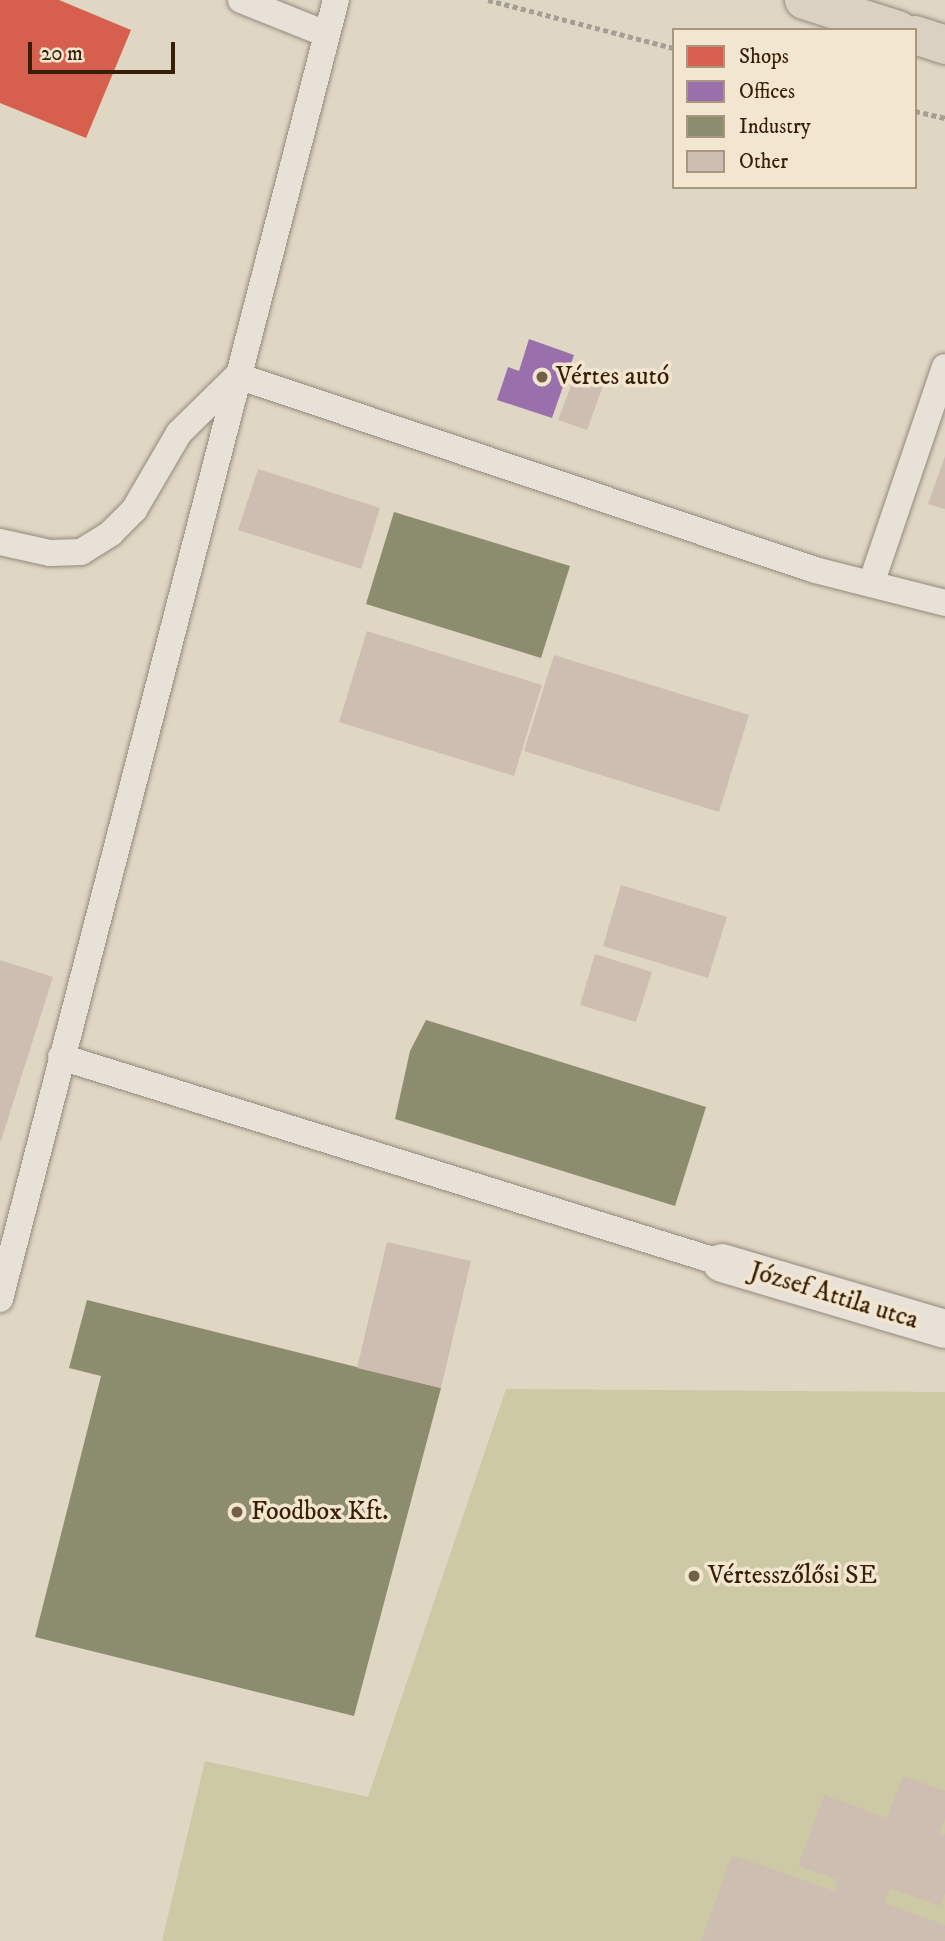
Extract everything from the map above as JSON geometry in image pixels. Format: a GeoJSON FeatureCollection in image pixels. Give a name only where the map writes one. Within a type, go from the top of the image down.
{"type":"FeatureCollection","features":[{"type":"Feature","properties":{"kind":"main road"},"geometry":{"type":"LineString","coordinates":[[804,0],[892,28]]}},
{"type":"Feature","properties":{"kind":"main road"},"geometry":{"type":"LineString","coordinates":[[917,36],[945,45]]}},
{"type":"Feature","properties":{"kind":"street","name":"József Attila utca"},"geometry":{"type":"LineString","coordinates":[[722,1263],[945,1329]]}},
{"type":"Feature","properties":{"kind":"lane"},"geometry":{"type":"LineString","coordinates":[[241,0],[326,34]]}},
{"type":"Feature","properties":{"kind":"lane"},"geometry":{"type":"LineString","coordinates":[[0,1299],[336,0]]}},
{"type":"Feature","properties":{"kind":"lane"},"geometry":{"type":"LineString","coordinates":[[871,584],[945,367]]}},
{"type":"Feature","properties":{"kind":"lane"},"geometry":{"type":"LineString","coordinates":[[0,542],[50,553],[81,552],[111,534],[134,510],[179,433],[238,376]]}},
{"type":"Feature","properties":{"kind":"lane"},"geometry":{"type":"LineString","coordinates":[[238,376],[607,503],[871,584],[945,603]]}},
{"type":"Feature","properties":{"kind":"lane"},"geometry":{"type":"LineString","coordinates":[[61,1057],[722,1263]]}},
{"type":"Feature","properties":{"kind":"path"},"geometry":{"type":"LineString","coordinates":[[488,0],[672,47]]}},
{"type":"Feature","properties":{"kind":"path"},"geometry":{"type":"LineString","coordinates":[[917,111],[945,118]]}},
{"type":"Feature","properties":{"kind":"shaded area","name":"Vértesszőlősi SE"},"geometry":{"type":"Polygon","coordinates":[[[506,1389],[945,1392],[945,1941],[162,1941],[205,1761],[368,1797],[506,1389]]]}},
{"type":"Feature","properties":{"kind":"building: Shops"},"geometry":{"type":"Polygon","coordinates":[[[0,0],[59,0],[131,30],[86,138],[0,103],[0,0]]]}},
{"type":"Feature","properties":{"kind":"building: Offices"},"geometry":{"type":"Polygon","coordinates":[[[529,339],[574,355],[552,418],[497,400],[508,367],[519,371],[529,339]]]}},
{"type":"Feature","properties":{"kind":"building: Industry"},"geometry":{"type":"Polygon","coordinates":[[[394,512],[570,566],[541,658],[366,604],[394,512]]]}},
{"type":"Feature","properties":{"kind":"building: Industry"},"geometry":{"type":"Polygon","coordinates":[[[426,1020],[706,1107],[675,1206],[395,1119],[410,1051],[426,1020]]]}},
{"type":"Feature","properties":{"kind":"building: Industry","name":"Foodbox Kft."},"geometry":{"type":"Polygon","coordinates":[[[87,1300],[441,1388],[354,1716],[35,1637],[101,1376],[69,1368],[87,1300]]]}},
{"type":"Feature","properties":{"kind":"building: Other"},"geometry":{"type":"Polygon","coordinates":[[[576,373],[604,383],[587,430],[558,420],[576,373]]]}},
{"type":"Feature","properties":{"kind":"building: Other"},"geometry":{"type":"Polygon","coordinates":[[[945,456],[945,509],[928,504],[945,456]]]}},
{"type":"Feature","properties":{"kind":"building: Other"},"geometry":{"type":"Polygon","coordinates":[[[258,469],[380,508],[361,569],[238,530],[258,469]]]}},
{"type":"Feature","properties":{"kind":"building: Other"},"geometry":{"type":"Polygon","coordinates":[[[367,631],[542,685],[514,776],[339,722],[367,631]]]}},
{"type":"Feature","properties":{"kind":"building: Other"},"geometry":{"type":"Polygon","coordinates":[[[554,655],[749,715],[719,812],[524,751],[554,655]]]}},
{"type":"Feature","properties":{"kind":"building: Other"},"geometry":{"type":"Polygon","coordinates":[[[621,885],[727,917],[708,978],[603,946],[621,885]]]}},
{"type":"Feature","properties":{"kind":"building: Other"},"geometry":{"type":"Polygon","coordinates":[[[595,954],[652,972],[636,1022],[580,1005],[595,954]]]}},
{"type":"Feature","properties":{"kind":"building: Other"},"geometry":{"type":"Polygon","coordinates":[[[0,960],[53,977],[1,1141],[0,1141],[0,960]]]}},
{"type":"Feature","properties":{"kind":"building: Other"},"geometry":{"type":"Polygon","coordinates":[[[387,1242],[471,1261],[441,1388],[357,1368],[387,1242]]]}},
{"type":"Feature","properties":{"kind":"building: Other"},"geometry":{"type":"Polygon","coordinates":[[[903,1776],[945,1791],[945,1818],[939,1833],[945,1835],[945,1893],[940,1906],[890,1888],[884,1903],[945,1925],[945,1941],[701,1941],[732,1855],[834,1891],[838,1880],[798,1866],[824,1795],[887,1818],[903,1776]]]}},
{"type":"Feature","properties":{"kind":"place","name":"Vértes autó"},"geometry":{"type":"Point","coordinates":[542,377]}},
{"type":"Feature","properties":{"kind":"place","name":"Foodbox Kft."},"geometry":{"type":"Point","coordinates":[237,1512]}},
{"type":"Feature","properties":{"kind":"place","name":"Vértesszőlősi SE"},"geometry":{"type":"Point","coordinates":[694,1576]}}]}
